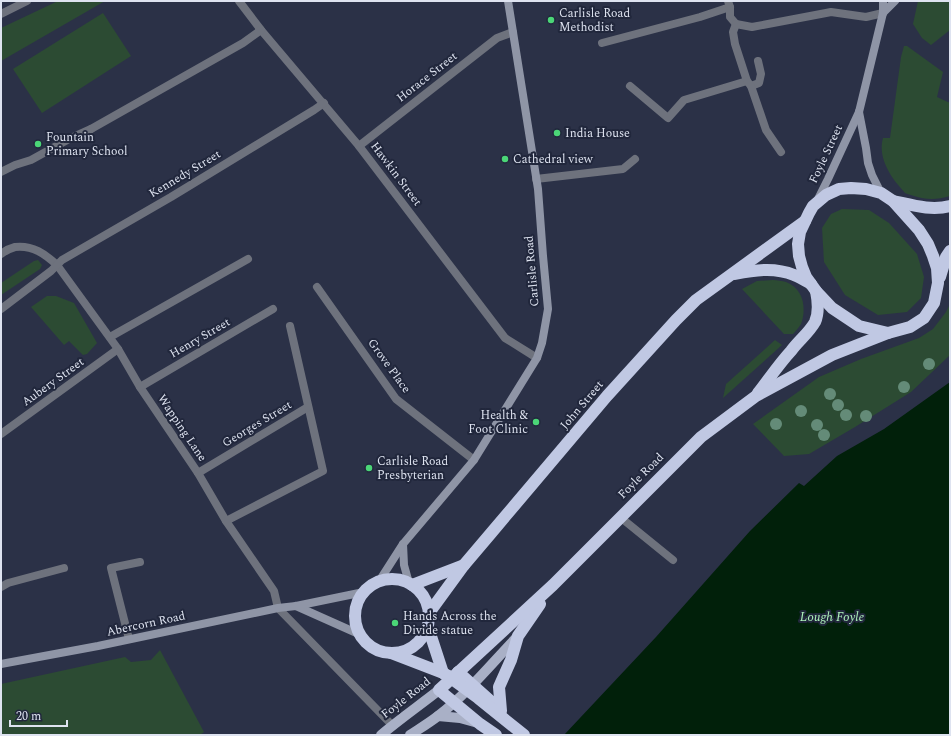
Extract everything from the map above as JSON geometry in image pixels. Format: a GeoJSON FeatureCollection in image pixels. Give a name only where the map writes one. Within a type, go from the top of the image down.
{"type":"FeatureCollection","features":[{"type":"Feature","properties":{"kind":"highway"},"geometry":{"type":"LineString","coordinates":[[938,283],[937,268],[928,244],[919,230],[893,201],[881,192],[852,188],[839,189],[826,195],[813,206],[800,232],[798,244],[799,256],[806,277],[814,288],[832,308],[858,326],[888,333],[910,327],[924,318],[934,303],[938,283],[946,257],[950,251]]}},
{"type":"Feature","properties":{"kind":"highway"},"geometry":{"type":"LineString","coordinates":[[893,201],[929,208],[950,206]]}},
{"type":"Feature","properties":{"kind":"highway","name":"John Street"},"geometry":{"type":"LineString","coordinates":[[429,612],[464,565],[607,396],[676,320],[696,300],[805,221]]}},
{"type":"Feature","properties":{"kind":"highway","name":"John Street"},"geometry":{"type":"LineString","coordinates":[[732,275],[752,271],[768,270],[782,272],[793,274],[814,288]]}},
{"type":"Feature","properties":{"kind":"highway","name":"Foyle Road"},"geometry":{"type":"LineString","coordinates":[[756,396],[791,350],[809,331],[815,322],[818,312],[818,302],[814,288]]}},
{"type":"Feature","properties":{"kind":"highway","name":"Foyle Road"},"geometry":{"type":"LineString","coordinates":[[440,690],[449,674],[553,584],[701,437],[756,396],[832,355],[888,333]]}},
{"type":"Feature","properties":{"kind":"highway","name":"John Street"},"geometry":{"type":"LineString","coordinates":[[410,584],[464,565]]}},
{"type":"Feature","properties":{"kind":"highway"},"geometry":{"type":"LineString","coordinates":[[390,653],[402,652],[413,647],[422,638],[428,627],[429,612],[426,602],[420,591],[403,580],[393,579],[382,581],[372,585],[364,592],[358,602],[356,612],[356,624],[361,635],[368,644],[379,650],[449,674],[472,684],[512,721],[523,735]]}},
{"type":"Feature","properties":{"kind":"highway","name":"Foyle Road"},"geometry":{"type":"LineString","coordinates":[[518,636],[553,584]]}},
{"type":"Feature","properties":{"kind":"highway"},"geometry":{"type":"LineString","coordinates":[[428,627],[449,674],[523,735]]}},
{"type":"Feature","properties":{"kind":"highway"},"geometry":{"type":"LineString","coordinates":[[501,711],[499,687],[511,660],[518,636]]}},
{"type":"Feature","properties":{"kind":"highway"},"geometry":{"type":"LineString","coordinates":[[440,690],[480,724],[496,735]]}},
{"type":"Feature","properties":{"kind":"main road","name":"Carlisle Road"},"geometry":{"type":"LineString","coordinates":[[378,583],[403,544],[474,460],[537,358],[542,343],[548,309],[536,179],[508,1]]}},
{"type":"Feature","properties":{"kind":"main road","name":"Foyle Street"},"geometry":{"type":"LineString","coordinates":[[813,206],[828,179],[859,112],[883,13],[883,1]]}},
{"type":"Feature","properties":{"kind":"main road"},"geometry":{"type":"LineString","coordinates":[[883,13],[895,1]]}},
{"type":"Feature","properties":{"kind":"main road","name":"Foyle Street"},"geometry":{"type":"LineString","coordinates":[[859,112],[868,163],[872,175],[881,192]]}},
{"type":"Feature","properties":{"kind":"main road"},"geometry":{"type":"LineString","coordinates":[[403,544],[404,565],[410,584]]}},
{"type":"Feature","properties":{"kind":"main road","name":"Abercorn Road"},"geometry":{"type":"LineString","coordinates":[[1,664],[364,592]]}},
{"type":"Feature","properties":{"kind":"main road"},"geometry":{"type":"LineString","coordinates":[[296,606],[361,635]]}},
{"type":"Feature","properties":{"kind":"main road","name":"Foyle Road"},"geometry":{"type":"LineString","coordinates":[[410,735],[438,716],[454,702],[518,636]]}},
{"type":"Feature","properties":{"kind":"main road","name":"Foyle Road"},"geometry":{"type":"LineString","coordinates":[[381,735],[392,725],[440,690]]}},
{"type":"Feature","properties":{"kind":"main road"},"geometry":{"type":"LineString","coordinates":[[438,716],[460,718],[480,724]]}},
{"type":"Feature","properties":{"kind":"street"},"geometry":{"type":"LineString","coordinates":[[1,14],[27,1]]}},
{"type":"Feature","properties":{"kind":"street","name":"Hawkin Street"},"geometry":{"type":"LineString","coordinates":[[239,1],[261,30],[360,146],[505,338],[537,358]]}},
{"type":"Feature","properties":{"kind":"street"},"geometry":{"type":"LineString","coordinates":[[602,43],[700,17],[729,4],[730,17],[736,24],[752,27],[831,12],[866,17],[883,13]]}},
{"type":"Feature","properties":{"kind":"street"},"geometry":{"type":"LineString","coordinates":[[736,24],[733,32],[735,44],[766,130],[781,152]]}},
{"type":"Feature","properties":{"kind":"street"},"geometry":{"type":"LineString","coordinates":[[1,172],[15,164],[31,160],[69,139],[91,129],[243,43],[261,30]]}},
{"type":"Feature","properties":{"kind":"street","name":"Horace Street"},"geometry":{"type":"LineString","coordinates":[[360,146],[497,38],[513,32]]}},
{"type":"Feature","properties":{"kind":"street"},"geometry":{"type":"LineString","coordinates":[[630,86],[668,118],[684,100],[749,83],[760,83],[761,74],[758,61]]}},
{"type":"Feature","properties":{"kind":"street","name":"Kennedy Street"},"geometry":{"type":"LineString","coordinates":[[1,309],[51,271],[62,260],[177,193],[324,103]]}},
{"type":"Feature","properties":{"kind":"street"},"geometry":{"type":"LineString","coordinates":[[536,179],[623,169],[635,158]]}},
{"type":"Feature","properties":{"kind":"street","name":"Wapping Lane"},"geometry":{"type":"LineString","coordinates":[[1,254],[14,247],[30,248],[46,255],[57,265],[110,337],[140,387],[198,473],[226,521],[274,591],[278,608]]}},
{"type":"Feature","properties":{"kind":"street"},"geometry":{"type":"LineString","coordinates":[[110,337],[248,259]]}},
{"type":"Feature","properties":{"kind":"street","name":"Grove Place"},"geometry":{"type":"LineString","coordinates":[[318,287],[396,399],[474,460]]}},
{"type":"Feature","properties":{"kind":"street","name":"Henry Street"},"geometry":{"type":"LineString","coordinates":[[140,387],[273,309]]}},
{"type":"Feature","properties":{"kind":"street"},"geometry":{"type":"LineString","coordinates":[[226,521],[322,470],[290,326]]}},
{"type":"Feature","properties":{"kind":"street","name":"Aubery Street"},"geometry":{"type":"LineString","coordinates":[[1,434],[118,349]]}},
{"type":"Feature","properties":{"kind":"street","name":"Georges Street"},"geometry":{"type":"LineString","coordinates":[[198,473],[308,407]]}},
{"type":"Feature","properties":{"kind":"street"},"geometry":{"type":"LineString","coordinates":[[620,517],[673,560]]}},
{"type":"Feature","properties":{"kind":"street"},"geometry":{"type":"LineString","coordinates":[[129,639],[111,568],[140,562]]}},
{"type":"Feature","properties":{"kind":"street"},"geometry":{"type":"LineString","coordinates":[[1,587],[8,583],[64,568]]}},
{"type":"Feature","properties":{"kind":"street"},"geometry":{"type":"LineString","coordinates":[[278,608],[392,725]]}},
{"type":"Feature","properties":{"kind":"shaded area"},"geometry":{"type":"Polygon","coordinates":[[[58,1],[105,1],[1,61],[1,28],[58,1]]]}},
{"type":"Feature","properties":{"kind":"shaded area"},"geometry":{"type":"Polygon","coordinates":[[[918,1],[950,1],[950,30],[931,45],[922,38],[913,24],[918,1]]]}},
{"type":"Feature","properties":{"kind":"shaded area"},"geometry":{"type":"Polygon","coordinates":[[[103,13],[131,56],[42,113],[13,69],[103,13]]]}},
{"type":"Feature","properties":{"kind":"shaded area"},"geometry":{"type":"Polygon","coordinates":[[[904,46],[907,46],[943,72],[937,97],[950,103],[950,196],[927,199],[905,193],[895,181],[885,164],[882,144],[883,138],[890,138],[901,57],[904,46]]]}},
{"type":"Feature","properties":{"kind":"shaded area"},"geometry":{"type":"Polygon","coordinates":[[[842,209],[869,210],[889,223],[917,254],[924,277],[921,298],[907,312],[878,315],[845,295],[824,262],[822,228],[831,214],[842,209]]]}},
{"type":"Feature","properties":{"kind":"shaded area"},"geometry":{"type":"Polygon","coordinates":[[[38,260],[42,265],[40,269],[1,295],[1,283],[34,261],[38,260]]]}},
{"type":"Feature","properties":{"kind":"shaded area"},"geometry":{"type":"Polygon","coordinates":[[[773,280],[786,282],[792,285],[800,294],[802,299],[804,312],[803,318],[801,324],[793,334],[784,334],[742,289],[757,281],[773,280]]]}},
{"type":"Feature","properties":{"kind":"shaded area"},"geometry":{"type":"Polygon","coordinates":[[[47,296],[56,296],[74,303],[97,343],[87,354],[83,355],[69,341],[64,345],[31,307],[47,296]]]}},
{"type":"Feature","properties":{"kind":"shaded area"},"geometry":{"type":"Polygon","coordinates":[[[950,304],[950,355],[911,392],[855,427],[809,454],[784,456],[753,424],[819,377],[861,359],[919,338],[933,329],[950,304]]]}},
{"type":"Feature","properties":{"kind":"shaded area"},"geometry":{"type":"Polygon","coordinates":[[[775,340],[782,345],[723,398],[726,384],[775,340]]]}},
{"type":"Feature","properties":{"kind":"shaded area"},"geometry":{"type":"Polygon","coordinates":[[[160,650],[204,732],[200,735],[1,735],[1,684],[125,657],[131,662],[151,660],[160,650]]]}},
{"type":"Feature","properties":{"kind":"water","name":"Lough Foyle"},"geometry":{"type":"Polygon","coordinates":[[[950,382],[950,735],[564,735],[656,637],[750,531],[799,483],[804,486],[837,456],[884,429],[950,382]]]}},
{"type":"Feature","properties":{"kind":"place","name":"Carlisle Road Methodist"},"geometry":{"type":"Point","coordinates":[551,20]}},
{"type":"Feature","properties":{"kind":"place","name":"India House"},"geometry":{"type":"Point","coordinates":[557,133]}},
{"type":"Feature","properties":{"kind":"place","name":"Fountain Primary School"},"geometry":{"type":"Point","coordinates":[38,144]}},
{"type":"Feature","properties":{"kind":"place","name":"Cathedral view"},"geometry":{"type":"Point","coordinates":[505,159]}},
{"type":"Feature","properties":{"kind":"place","name":"Health & Foot Clinic"},"geometry":{"type":"Point","coordinates":[536,422]}},
{"type":"Feature","properties":{"kind":"place","name":"Carlisle Road Presbyterian"},"geometry":{"type":"Point","coordinates":[369,468]}},
{"type":"Feature","properties":{"kind":"place","name":"Hands Across the Divide statue"},"geometry":{"type":"Point","coordinates":[395,623]}}]}
